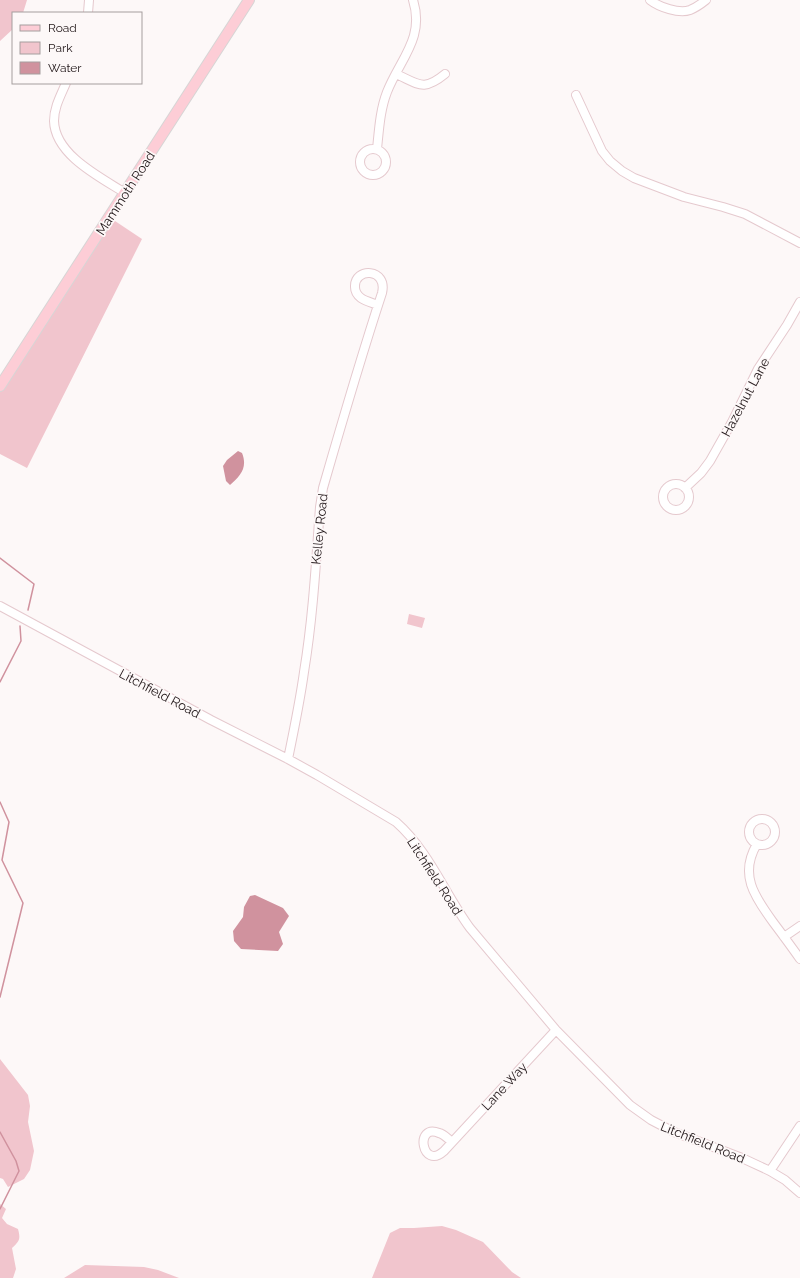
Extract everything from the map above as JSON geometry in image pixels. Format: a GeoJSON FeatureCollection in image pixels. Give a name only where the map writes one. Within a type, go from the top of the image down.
{"type":"FeatureCollection","features":[{"type":"Feature","properties":{"kind":"main road","name":"Mammoth Road"},"geometry":{"type":"LineString","coordinates":[[0,386],[249,0]]}},
{"type":"Feature","properties":{"kind":"street"},"geometry":{"type":"LineString","coordinates":[[88,12],[89,0]]}},
{"type":"Feature","properties":{"kind":"street"},"geometry":{"type":"LineString","coordinates":[[377,149],[380,121],[386,93],[416,32],[417,10],[413,0]]}},
{"type":"Feature","properties":{"kind":"street"},"geometry":{"type":"LineString","coordinates":[[650,0],[667,8],[684,11],[694,8],[706,0]]}},
{"type":"Feature","properties":{"kind":"street"},"geometry":{"type":"LineString","coordinates":[[396,74],[420,84],[427,85],[435,82],[445,74]]}},
{"type":"Feature","properties":{"kind":"street"},"geometry":{"type":"LineString","coordinates":[[66,84],[55,110],[54,121],[56,131],[62,144],[72,156],[86,168],[125,193]]}},
{"type":"Feature","properties":{"kind":"street"},"geometry":{"type":"LineString","coordinates":[[576,95],[602,151],[610,161],[622,171],[648,184],[684,197],[745,214],[800,243]]}},
{"type":"Feature","properties":{"kind":"street","name":"Hazelnut Lane"},"geometry":{"type":"LineString","coordinates":[[685,488],[701,473],[710,461],[732,422],[758,369],[787,325],[800,302]]}},
{"type":"Feature","properties":{"kind":"street","name":"Kelley Road"},"geometry":{"type":"LineString","coordinates":[[288,759],[305,670],[323,488],[378,305]]}},
{"type":"Feature","properties":{"kind":"street","name":"Litchfield Road"},"geometry":{"type":"LineString","coordinates":[[0,606],[211,720],[288,759],[396,822],[406,831],[422,852],[458,912],[470,928],[556,1030],[620,1096],[651,1120],[685,1137],[742,1158],[770,1171],[785,1180],[800,1193]]}},
{"type":"Feature","properties":{"kind":"street"},"geometry":{"type":"LineString","coordinates":[[757,844],[750,858],[749,867],[751,885],[763,908],[800,959]]}},
{"type":"Feature","properties":{"kind":"street"},"geometry":{"type":"LineString","coordinates":[[784,937],[800,926]]}},
{"type":"Feature","properties":{"kind":"street","name":"Lane Way"},"geometry":{"type":"LineString","coordinates":[[452,1142],[556,1030]]}},
{"type":"Feature","properties":{"kind":"street"},"geometry":{"type":"LineString","coordinates":[[770,1171],[800,1126]]}},
{"type":"Feature","properties":{"kind":"green space"},"geometry":{"type":"Polygon","coordinates":[[[0,0],[27,0],[23,12],[12,12],[12,30],[0,41],[0,0]]]}},
{"type":"Feature","properties":{"kind":"green space"},"geometry":{"type":"Polygon","coordinates":[[[112,219],[142,239],[27,468],[0,454],[0,392],[112,219]]]}},
{"type":"Feature","properties":{"kind":"green space"},"geometry":{"type":"Polygon","coordinates":[[[409,614],[425,618],[422,628],[407,624],[409,614]]]}},
{"type":"Feature","properties":{"kind":"green space"},"geometry":{"type":"Polygon","coordinates":[[[0,1059],[28,1095],[30,1106],[28,1122],[34,1151],[30,1170],[24,1179],[8,1187],[3,1179],[0,1178],[0,1059]]]}},
{"type":"Feature","properties":{"kind":"green space"},"geometry":{"type":"Polygon","coordinates":[[[0,1204],[6,1209],[2,1218],[7,1224],[18,1229],[19,1233],[19,1240],[12,1248],[16,1269],[13,1278],[0,1278],[0,1204]]]}},
{"type":"Feature","properties":{"kind":"green space"},"geometry":{"type":"Polygon","coordinates":[[[442,1226],[456,1230],[483,1242],[512,1272],[521,1278],[372,1278],[390,1233],[400,1228],[442,1226]]]}},
{"type":"Feature","properties":{"kind":"green space"},"geometry":{"type":"Polygon","coordinates":[[[85,1265],[144,1267],[158,1270],[179,1278],[64,1278],[85,1265]]]}},
{"type":"Feature","properties":{"kind":"water"},"geometry":{"type":"Polygon","coordinates":[[[238,451],[242,453],[244,463],[240,475],[230,485],[226,481],[223,466],[227,460],[238,451]]]}},
{"type":"Feature","properties":{"kind":"water"},"geometry":{"type":"Polygon","coordinates":[[[255,895],[283,908],[289,916],[279,932],[283,944],[278,951],[241,949],[234,941],[233,931],[243,917],[244,907],[250,896],[255,895]]]}},
{"type":"Feature","properties":{"kind":"waterway"},"geometry":{"type":"LineString","coordinates":[[0,558],[34,584],[28,610]]}},
{"type":"Feature","properties":{"kind":"waterway"},"geometry":{"type":"LineString","coordinates":[[0,682],[21,641],[20,626]]}},
{"type":"Feature","properties":{"kind":"waterway"},"geometry":{"type":"LineString","coordinates":[[0,802],[9,822],[2,860],[23,903],[0,997]]}},
{"type":"Feature","properties":{"kind":"waterway"},"geometry":{"type":"LineString","coordinates":[[0,1132],[16,1161],[19,1171],[0,1209]]}}]}
